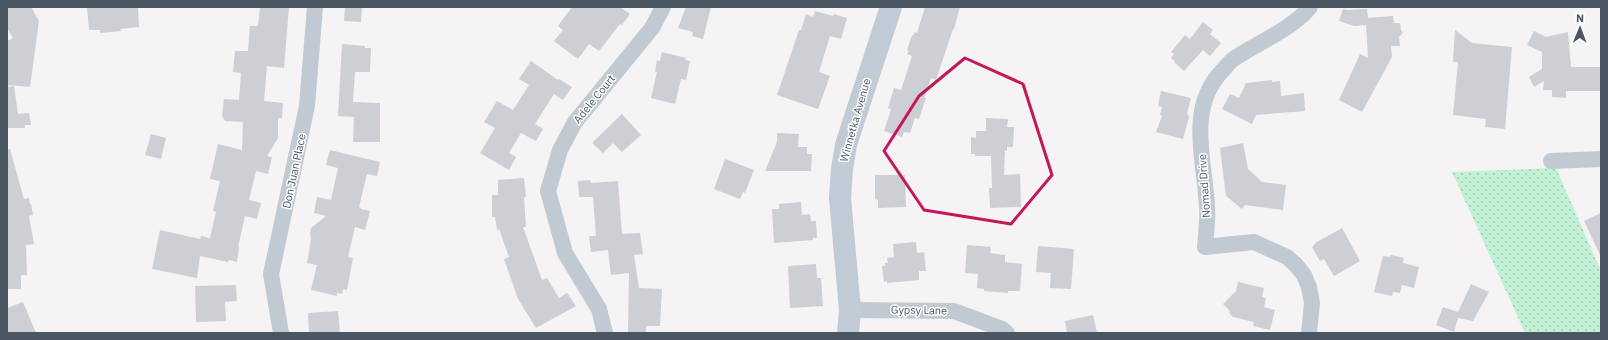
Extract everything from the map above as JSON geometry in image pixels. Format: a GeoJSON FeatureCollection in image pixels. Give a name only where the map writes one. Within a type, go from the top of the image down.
{"type":"FeatureCollection","features":[{"type":"Feature","properties":{"kind":"main road","name":"Winnetka Avenue"},"geometry":{"type":"LineString","coordinates":[[848,333],[850,310],[840,198],[842,169],[848,139],[869,70],[891,7]]}},
{"type":"Feature","properties":{"kind":"street","name":"Don Juan Place"},"geometry":{"type":"LineString","coordinates":[[281,333],[271,274],[307,106],[315,7]]}},
{"type":"Feature","properties":{"kind":"street","name":"Adele Court"},"geometry":{"type":"LineString","coordinates":[[605,333],[599,309],[565,253],[548,191],[560,150],[575,122],[652,28],[664,7]]}},
{"type":"Feature","properties":{"kind":"street","name":"Nomad Drive"},"geometry":{"type":"LineString","coordinates":[[1309,333],[1312,303],[1309,287],[1304,275],[1292,261],[1287,257],[1254,242],[1205,246],[1207,209],[1200,124],[1203,104],[1215,78],[1234,59],[1280,31],[1310,7]]}},
{"type":"Feature","properties":{"kind":"street"},"geometry":{"type":"LineString","coordinates":[[1551,161],[1601,159]]}},
{"type":"Feature","properties":{"kind":"street","name":"Gypsy Lane"},"geometry":{"type":"LineString","coordinates":[[850,310],[954,311],[1002,329],[1007,333]]}},
{"type":"Feature","properties":{"kind":"highlighted area"},"geometry":{"type":"Polygon","coordinates":[[[965,58],[1023,84],[1052,175],[1011,224],[924,210],[884,151],[919,96],[965,58]]]}},
{"type":"Feature","properties":{"kind":"green space"},"geometry":{"type":"Polygon","coordinates":[[[1556,168],[1601,271],[1601,333],[1525,333],[1452,172],[1556,168]]]}},
{"type":"Feature","properties":{"kind":"building"},"geometry":{"type":"Polygon","coordinates":[[[7,7],[31,7],[39,21],[30,87],[7,85],[7,41],[13,38],[7,28],[7,7]]]}},
{"type":"Feature","properties":{"kind":"building"},"geometry":{"type":"Polygon","coordinates":[[[87,7],[138,7],[139,27],[120,29],[121,31],[100,33],[100,30],[89,30],[87,7]]]}},
{"type":"Feature","properties":{"kind":"building"},"geometry":{"type":"Polygon","coordinates":[[[260,7],[289,7],[284,68],[267,66],[264,101],[283,103],[282,118],[278,118],[278,138],[267,156],[272,157],[268,174],[256,171],[249,200],[261,203],[257,219],[245,216],[238,247],[237,262],[229,260],[228,262],[200,256],[197,278],[152,269],[160,230],[200,239],[201,236],[210,238],[216,212],[213,211],[220,181],[210,179],[218,144],[242,150],[243,122],[225,121],[222,116],[224,99],[239,100],[241,73],[233,72],[235,51],[248,51],[250,26],[258,26],[260,7]]]}},
{"type":"Feature","properties":{"kind":"building"},"geometry":{"type":"Polygon","coordinates":[[[345,7],[362,7],[361,22],[344,21],[345,7]]]}},
{"type":"Feature","properties":{"kind":"building"},"geometry":{"type":"Polygon","coordinates":[[[572,7],[620,7],[630,14],[622,25],[620,24],[599,51],[589,44],[578,59],[554,41],[563,30],[558,26],[572,7]]]}},
{"type":"Feature","properties":{"kind":"building"},"geometry":{"type":"Polygon","coordinates":[[[686,7],[711,7],[703,39],[692,36],[693,32],[678,28],[686,7]]]}},
{"type":"Feature","properties":{"kind":"building"},"geometry":{"type":"Polygon","coordinates":[[[925,7],[960,7],[936,80],[931,78],[919,119],[915,118],[910,133],[904,132],[902,137],[884,131],[891,109],[888,108],[894,88],[901,90],[912,56],[907,54],[909,51],[907,50],[912,35],[913,36],[915,32],[917,33],[925,7]]]}},
{"type":"Feature","properties":{"kind":"building"},"geometry":{"type":"Polygon","coordinates":[[[1343,9],[1367,9],[1368,18],[1393,16],[1394,23],[1400,23],[1403,33],[1399,37],[1400,46],[1391,46],[1392,57],[1362,112],[1339,100],[1360,54],[1368,58],[1366,25],[1354,26],[1339,21],[1343,9]]]}},
{"type":"Feature","properties":{"kind":"building"},"geometry":{"type":"Polygon","coordinates":[[[815,11],[847,18],[841,39],[830,36],[819,72],[830,76],[818,109],[777,95],[806,14],[813,17],[815,11]]]}},
{"type":"Feature","properties":{"kind":"building"},"geometry":{"type":"Polygon","coordinates":[[[1203,22],[1213,30],[1210,34],[1221,43],[1210,56],[1203,50],[1184,71],[1171,58],[1174,54],[1171,52],[1185,35],[1190,39],[1203,22]]]}},
{"type":"Feature","properties":{"kind":"building"},"geometry":{"type":"Polygon","coordinates":[[[1455,30],[1472,43],[1512,47],[1505,129],[1485,127],[1486,119],[1453,115],[1458,62],[1453,62],[1455,30]]]}},
{"type":"Feature","properties":{"kind":"building"},"geometry":{"type":"Polygon","coordinates":[[[1534,31],[1546,37],[1568,32],[1571,67],[1600,67],[1600,91],[1566,91],[1566,98],[1552,97],[1552,90],[1543,90],[1544,81],[1534,87],[1529,77],[1542,69],[1542,52],[1527,45],[1534,31]]]}},
{"type":"Feature","properties":{"kind":"building"},"geometry":{"type":"Polygon","coordinates":[[[342,44],[371,48],[370,72],[355,72],[353,102],[380,103],[380,142],[353,142],[354,117],[338,116],[342,44]]]}},
{"type":"Feature","properties":{"kind":"building"},"geometry":{"type":"Polygon","coordinates":[[[662,52],[686,58],[685,60],[690,61],[686,80],[681,79],[675,104],[651,98],[657,72],[655,72],[657,60],[660,61],[662,52]]]}},
{"type":"Feature","properties":{"kind":"building"},"geometry":{"type":"Polygon","coordinates":[[[531,61],[558,80],[559,79],[572,87],[563,100],[554,94],[535,124],[543,129],[536,141],[521,133],[509,153],[516,157],[509,170],[480,153],[495,128],[484,122],[497,101],[513,110],[529,85],[519,79],[531,61]]]}},
{"type":"Feature","properties":{"kind":"building"},"geometry":{"type":"Polygon","coordinates":[[[1272,80],[1272,82],[1280,81],[1281,96],[1304,93],[1305,111],[1256,115],[1252,124],[1222,109],[1230,94],[1239,98],[1246,83],[1272,80]]]}},
{"type":"Feature","properties":{"kind":"building"},"geometry":{"type":"Polygon","coordinates":[[[14,86],[18,114],[29,113],[31,125],[25,125],[25,128],[7,128],[7,87],[14,86]]]}},
{"type":"Feature","properties":{"kind":"building"},"geometry":{"type":"Polygon","coordinates":[[[1161,91],[1191,98],[1187,113],[1189,117],[1183,139],[1156,132],[1162,116],[1160,115],[1162,107],[1158,106],[1161,91]]]}},
{"type":"Feature","properties":{"kind":"building"},"geometry":{"type":"Polygon","coordinates":[[[622,114],[641,135],[622,152],[613,143],[603,153],[592,143],[622,114]]]}},
{"type":"Feature","properties":{"kind":"building"},"geometry":{"type":"Polygon","coordinates":[[[986,118],[1008,119],[1007,127],[1014,127],[1013,147],[1007,147],[1007,151],[1005,150],[1004,175],[1020,174],[1021,207],[990,208],[989,188],[992,188],[991,156],[975,156],[975,154],[971,154],[971,137],[976,138],[976,131],[986,131],[986,118]]]}},
{"type":"Feature","properties":{"kind":"building"},"geometry":{"type":"Polygon","coordinates":[[[777,133],[799,134],[798,147],[807,147],[807,154],[812,154],[811,171],[765,171],[777,142],[777,133]]]}},
{"type":"Feature","properties":{"kind":"building"},"geometry":{"type":"Polygon","coordinates":[[[151,134],[166,138],[161,159],[145,155],[151,134]]]}},
{"type":"Feature","properties":{"kind":"building"},"geometry":{"type":"Polygon","coordinates":[[[1243,143],[1248,169],[1262,182],[1286,185],[1283,210],[1245,205],[1242,209],[1226,196],[1220,148],[1243,143]]]}},
{"type":"Feature","properties":{"kind":"building"},"geometry":{"type":"Polygon","coordinates":[[[10,149],[24,199],[29,198],[33,215],[29,216],[34,244],[26,245],[27,275],[21,275],[21,289],[7,289],[7,150],[10,149]]]}},
{"type":"Feature","properties":{"kind":"building"},"geometry":{"type":"Polygon","coordinates":[[[330,150],[380,162],[377,176],[367,174],[359,207],[370,211],[365,230],[355,227],[348,257],[353,258],[347,290],[343,289],[342,294],[337,293],[337,296],[311,290],[317,265],[307,263],[311,239],[311,228],[326,216],[314,213],[317,197],[331,200],[338,168],[326,165],[330,150]]]}},
{"type":"Feature","properties":{"kind":"building"},"geometry":{"type":"Polygon","coordinates":[[[725,159],[754,170],[745,193],[743,192],[740,199],[714,189],[725,159]]]}},
{"type":"Feature","properties":{"kind":"building"},"geometry":{"type":"Polygon","coordinates":[[[875,175],[905,175],[906,207],[878,208],[878,200],[875,199],[875,175]]]}},
{"type":"Feature","properties":{"kind":"building"},"geometry":{"type":"Polygon","coordinates":[[[524,178],[526,197],[524,197],[526,227],[523,227],[542,280],[547,278],[559,298],[567,293],[576,306],[536,328],[518,299],[504,259],[509,257],[499,229],[497,230],[495,217],[492,217],[492,195],[498,195],[498,180],[524,178]]]}},
{"type":"Feature","properties":{"kind":"building"},"geometry":{"type":"Polygon","coordinates":[[[590,180],[591,183],[618,181],[622,234],[640,233],[643,254],[634,255],[639,288],[662,289],[660,326],[646,326],[646,333],[628,333],[629,273],[611,275],[608,250],[591,252],[589,236],[596,236],[593,197],[579,197],[578,181],[590,180]]]}},
{"type":"Feature","properties":{"kind":"building"},"geometry":{"type":"Polygon","coordinates":[[[801,202],[802,215],[810,214],[811,221],[816,221],[817,238],[813,238],[813,240],[774,243],[772,209],[779,209],[779,204],[801,202]]]}},
{"type":"Feature","properties":{"kind":"building"},"geometry":{"type":"Polygon","coordinates":[[[1601,213],[1601,257],[1584,221],[1601,213]]]}},
{"type":"Feature","properties":{"kind":"building"},"geometry":{"type":"Polygon","coordinates":[[[1342,228],[1360,261],[1334,276],[1324,259],[1320,261],[1312,247],[1315,243],[1342,228]]]}},
{"type":"Feature","properties":{"kind":"building"},"geometry":{"type":"Polygon","coordinates":[[[916,242],[917,253],[924,252],[926,271],[919,271],[919,280],[884,282],[882,266],[885,266],[885,263],[888,263],[887,258],[894,257],[893,244],[916,242]]]}},
{"type":"Feature","properties":{"kind":"building"},"geometry":{"type":"Polygon","coordinates":[[[967,245],[991,247],[990,253],[1005,255],[1005,262],[1022,264],[1020,291],[1008,291],[1008,293],[984,291],[984,289],[977,288],[978,274],[965,273],[967,245]]]}},
{"type":"Feature","properties":{"kind":"building"},"geometry":{"type":"Polygon","coordinates":[[[1038,246],[1074,249],[1071,289],[1050,288],[1051,273],[1036,272],[1038,246]]]}},
{"type":"Feature","properties":{"kind":"building"},"geometry":{"type":"Polygon","coordinates":[[[1391,255],[1404,258],[1403,263],[1419,267],[1414,288],[1402,285],[1400,293],[1393,292],[1392,296],[1374,292],[1383,256],[1390,257],[1391,255]]]}},
{"type":"Feature","properties":{"kind":"building"},"geometry":{"type":"Polygon","coordinates":[[[816,264],[817,278],[821,278],[823,306],[790,308],[788,266],[816,264]]]}},
{"type":"Feature","properties":{"kind":"building"},"geometry":{"type":"Polygon","coordinates":[[[1238,282],[1264,288],[1262,297],[1266,298],[1264,307],[1275,310],[1270,330],[1253,326],[1254,322],[1233,317],[1229,313],[1230,311],[1223,304],[1236,291],[1238,282]]]}},
{"type":"Feature","properties":{"kind":"building"},"geometry":{"type":"Polygon","coordinates":[[[1471,284],[1489,292],[1473,321],[1458,318],[1454,332],[1436,325],[1443,307],[1458,312],[1471,284]]]}},
{"type":"Feature","properties":{"kind":"building"},"geometry":{"type":"Polygon","coordinates":[[[236,285],[237,301],[225,302],[226,321],[196,322],[195,286],[236,285]]]}},
{"type":"Feature","properties":{"kind":"building"},"geometry":{"type":"Polygon","coordinates":[[[23,302],[36,333],[7,333],[7,308],[23,302]]]}},
{"type":"Feature","properties":{"kind":"building"},"geometry":{"type":"Polygon","coordinates":[[[338,311],[340,333],[309,333],[308,313],[338,311]]]}},
{"type":"Feature","properties":{"kind":"building"},"geometry":{"type":"Polygon","coordinates":[[[1093,315],[1097,333],[1067,333],[1065,321],[1093,315]]]}}]}
